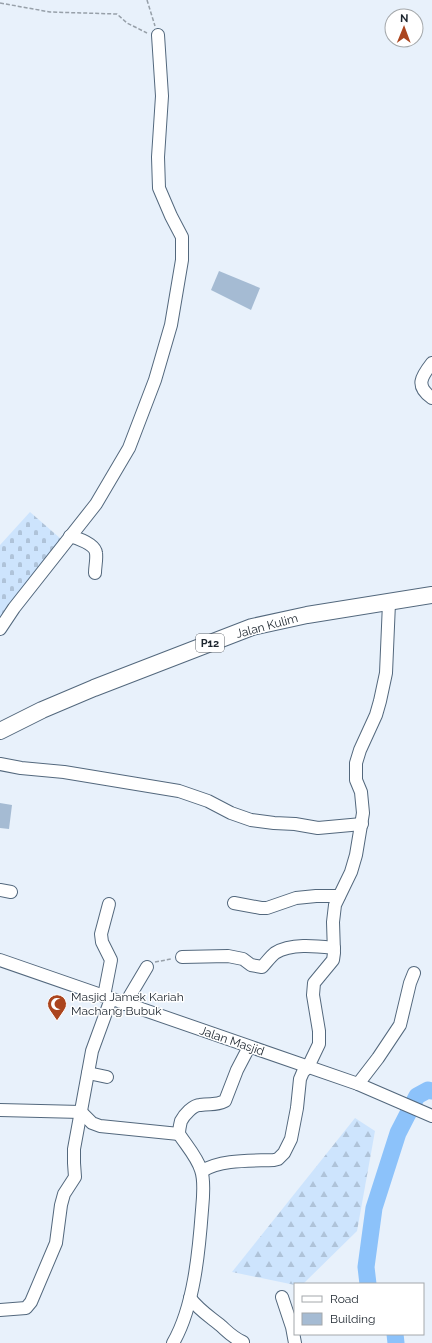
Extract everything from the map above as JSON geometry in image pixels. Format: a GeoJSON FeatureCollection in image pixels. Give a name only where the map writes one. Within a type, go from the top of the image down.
{"type":"FeatureCollection","features":[{"type":"Feature","properties":{"kind":"main road","name":"Jalan Kulim"},"geometry":{"type":"LineString","coordinates":[[0,731],[42,710],[94,688],[252,627],[307,615],[432,595]]}},
{"type":"Feature","properties":{"kind":"street"},"geometry":{"type":"LineString","coordinates":[[0,628],[96,504],[129,448],[155,380],[171,325],[182,260],[182,237],[158,188],[158,157],[162,96],[158,35]]}},
{"type":"Feature","properties":{"kind":"street"},"geometry":{"type":"LineString","coordinates":[[432,363],[424,372],[421,379],[422,387],[432,398]]}},
{"type":"Feature","properties":{"kind":"street"},"geometry":{"type":"LineString","coordinates":[[70,536],[78,538],[93,547],[96,551],[95,573]]}},
{"type":"Feature","properties":{"kind":"street"},"geometry":{"type":"LineString","coordinates":[[202,1171],[208,1167],[221,1164],[278,1159],[284,1153],[291,1138],[297,1108],[300,1079],[303,1072],[308,1068],[319,1044],[319,1031],[313,995],[314,983],[333,960],[333,922],[335,905],[351,872],[362,824],[361,792],[356,780],[356,763],[360,750],[376,715],[386,673],[389,603]]}},
{"type":"Feature","properties":{"kind":"street"},"geometry":{"type":"LineString","coordinates":[[0,764],[21,768],[64,772],[179,791],[208,801],[231,813],[251,820],[295,824],[318,828],[362,824]]}},
{"type":"Feature","properties":{"kind":"street"},"geometry":{"type":"LineString","coordinates":[[234,903],[267,908],[296,898],[339,896]]}},
{"type":"Feature","properties":{"kind":"street"},"geometry":{"type":"LineString","coordinates":[[0,1310],[26,1308],[31,1302],[56,1243],[64,1194],[76,1177],[74,1149],[92,1051],[108,998],[111,960],[102,942],[101,934],[109,904]]}},
{"type":"Feature","properties":{"kind":"street"},"geometry":{"type":"LineString","coordinates":[[182,956],[228,956],[243,959],[251,965],[262,966],[274,954],[286,948],[316,946],[334,948]]}},
{"type":"Feature","properties":{"kind":"street","name":"Jalan Masjid"},"geometry":{"type":"LineString","coordinates":[[0,960],[308,1068],[358,1084],[431,1116]]}},
{"type":"Feature","properties":{"kind":"street"},"geometry":{"type":"LineString","coordinates":[[125,1004],[146,967]]}},
{"type":"Feature","properties":{"kind":"street"},"geometry":{"type":"LineString","coordinates":[[358,1084],[378,1058],[400,1025],[410,983],[414,973]]}},
{"type":"Feature","properties":{"kind":"street"},"geometry":{"type":"LineString","coordinates":[[173,1343],[180,1330],[190,1298],[200,1236],[203,1191],[202,1171],[178,1134],[181,1121],[190,1110],[200,1105],[212,1106],[225,1101],[237,1070],[249,1047]]}},
{"type":"Feature","properties":{"kind":"street"},"geometry":{"type":"LineString","coordinates":[[88,1073],[107,1077]]}},
{"type":"Feature","properties":{"kind":"street"},"geometry":{"type":"LineString","coordinates":[[0,1110],[81,1112],[92,1123],[100,1126],[178,1134]]}},
{"type":"Feature","properties":{"kind":"street"},"geometry":{"type":"LineString","coordinates":[[282,1297],[292,1327],[295,1343]]}},
{"type":"Feature","properties":{"kind":"street"},"geometry":{"type":"LineString","coordinates":[[190,1298],[198,1308],[221,1326],[236,1341]]}},
{"type":"Feature","properties":{"kind":"path"},"geometry":{"type":"LineString","coordinates":[[0,3],[50,12],[117,14],[127,23],[146,33],[158,35],[147,0]]}},
{"type":"Feature","properties":{"kind":"path"},"geometry":{"type":"LineString","coordinates":[[146,967],[157,961],[182,956]]}},
{"type":"Feature","properties":{"kind":"green space"},"geometry":{"type":"Polygon","coordinates":[[[30,512],[61,539],[0,622],[0,545],[30,512]]]}},
{"type":"Feature","properties":{"kind":"green space"},"geometry":{"type":"Polygon","coordinates":[[[355,1118],[375,1131],[357,1231],[304,1283],[294,1283],[294,1285],[232,1272],[355,1118]]]}},
{"type":"Feature","properties":{"kind":"building"},"geometry":{"type":"Polygon","coordinates":[[[219,271],[260,288],[251,310],[211,290],[219,271]]]}},
{"type":"Feature","properties":{"kind":"building"},"geometry":{"type":"Polygon","coordinates":[[[0,803],[12,805],[9,829],[0,828],[0,803]]]}},
{"type":"Feature","properties":{"kind":"waterway"},"geometry":{"type":"LineString","coordinates":[[368,1283],[366,1267],[374,1208],[398,1133],[417,1096],[428,1090],[432,1091]]}},
{"type":"Feature","properties":{"kind":"waterway"},"geometry":{"type":"LineString","coordinates":[[395,1335],[396,1343]]}},
{"type":"Feature","properties":{"kind":"place","name":"Masjid Jamek Kariah Machang Bubuk"},"geometry":{"type":"Point","coordinates":[57,1021]}}]}
